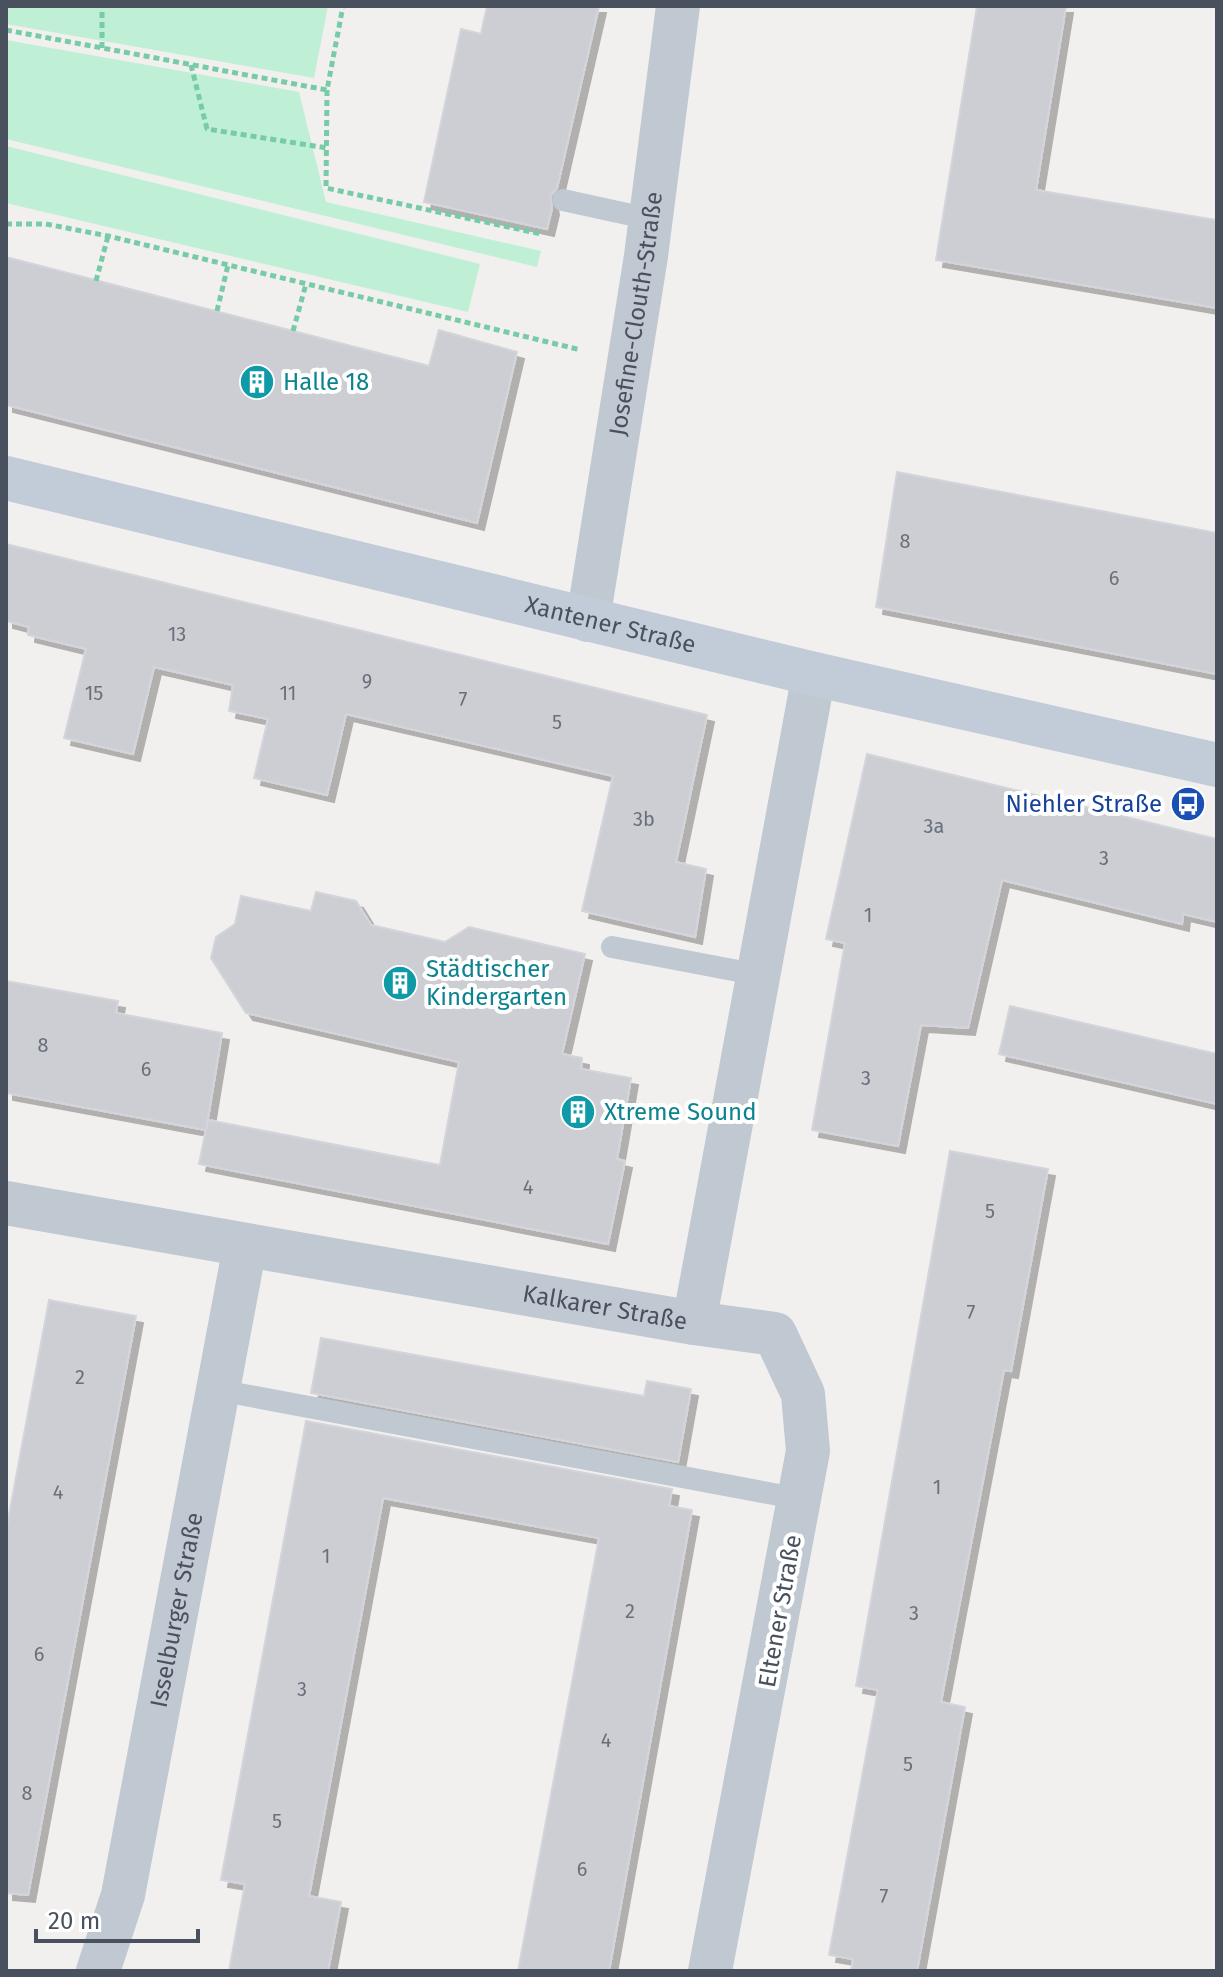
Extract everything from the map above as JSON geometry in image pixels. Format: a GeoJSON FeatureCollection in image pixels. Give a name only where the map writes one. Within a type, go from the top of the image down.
{"type":"FeatureCollection","features":[{"type":"Feature","properties":{"kind":"street","name":"Josefine-Clouth-Straße"},"geometry":{"type":"LineString","coordinates":[[588,620],[650,219],[678,6]]}},
{"type":"Feature","properties":{"kind":"street","name":"Xantener Straße"},"geometry":{"type":"LineString","coordinates":[[6,478],[814,674],[1217,765]]}},
{"type":"Feature","properties":{"kind":"street","name":"Kalkarer Straße"},"geometry":{"type":"LineString","coordinates":[[6,1203],[694,1323],[814,674]]}},
{"type":"Feature","properties":{"kind":"street","name":"Isselburger Straße"},"geometry":{"type":"LineString","coordinates":[[98,1971],[123,1895],[245,1246]]}},
{"type":"Feature","properties":{"kind":"street","name":"Eltener Straße"},"geometry":{"type":"LineString","coordinates":[[694,1323],[775,1334],[803,1394],[808,1451],[710,1971]]}},
{"type":"Feature","properties":{"kind":"lane"},"geometry":{"type":"LineString","coordinates":[[563,200],[650,219]]}},
{"type":"Feature","properties":{"kind":"lane"},"geometry":{"type":"LineString","coordinates":[[612,947],[759,975]]}},
{"type":"Feature","properties":{"kind":"lane"},"geometry":{"type":"LineString","coordinates":[[218,1390],[800,1499]]}},
{"type":"Feature","properties":{"kind":"path"},"geometry":{"type":"LineString","coordinates":[[102,6],[102,48]]}},
{"type":"Feature","properties":{"kind":"path"},"geometry":{"type":"LineString","coordinates":[[343,6],[327,90],[326,188],[555,237]]}},
{"type":"Feature","properties":{"kind":"path"},"geometry":{"type":"LineString","coordinates":[[6,30],[327,90]]}},
{"type":"Feature","properties":{"kind":"path"},"geometry":{"type":"LineString","coordinates":[[191,65],[207,129],[327,148]]}},
{"type":"Feature","properties":{"kind":"path"},"geometry":{"type":"LineString","coordinates":[[6,224],[46,224],[108,236],[629,362]]}},
{"type":"Feature","properties":{"kind":"path"},"geometry":{"type":"LineString","coordinates":[[96,281],[108,236]]}},
{"type":"Feature","properties":{"kind":"path"},"geometry":{"type":"LineString","coordinates":[[217,311],[228,265]]}},
{"type":"Feature","properties":{"kind":"path"},"geometry":{"type":"LineString","coordinates":[[293,331],[306,284]]}},
{"type":"Feature","properties":{"kind":"green space"},"geometry":{"type":"Polygon","coordinates":[[[6,6],[328,6],[314,78],[6,24],[6,6]]]}},
{"type":"Feature","properties":{"kind":"green space"},"geometry":{"type":"Polygon","coordinates":[[[6,40],[299,92],[326,202],[541,251],[537,267],[6,139],[6,40]]]}},
{"type":"Feature","properties":{"kind":"green space"},"geometry":{"type":"Polygon","coordinates":[[[6,146],[480,264],[468,312],[6,203],[6,146]]]}},
{"type":"Feature","properties":{"kind":"building"},"geometry":{"type":"Polygon","coordinates":[[[487,6],[599,6],[557,188],[550,196],[552,208],[547,229],[424,202],[461,29],[481,34],[487,6]]]}},
{"type":"Feature","properties":{"kind":"building"},"geometry":{"type":"Polygon","coordinates":[[[977,6],[1066,6],[1036,190],[1217,220],[1217,308],[936,260],[977,6]]]}},
{"type":"Feature","properties":{"kind":"building","name":"Halle 18"},"geometry":{"type":"Polygon","coordinates":[[[6,257],[429,366],[439,330],[517,352],[477,523],[6,405],[6,257]]]}},
{"type":"Feature","properties":{"kind":"building"},"geometry":{"type":"Polygon","coordinates":[[[897,472],[1217,533],[1217,674],[876,607],[897,472]]]}},
{"type":"Feature","properties":{"kind":"building"},"geometry":{"type":"Polygon","coordinates":[[[6,544],[707,715],[676,862],[706,869],[695,937],[582,911],[613,776],[346,714],[327,795],[254,778],[268,719],[229,711],[233,685],[154,667],[133,754],[64,738],[86,649],[28,635],[29,627],[6,621],[6,544]]]}},
{"type":"Feature","properties":{"kind":"building"},"geometry":{"type":"Polygon","coordinates":[[[867,754],[1217,839],[1217,922],[1183,914],[1182,924],[1002,880],[968,1028],[921,1025],[898,1146],[812,1130],[845,943],[826,939],[867,754]]]}},
{"type":"Feature","properties":{"kind":"building"},"geometry":{"type":"Polygon","coordinates":[[[316,892],[356,901],[371,925],[445,942],[469,927],[585,954],[562,1054],[582,1058],[581,1069],[631,1078],[617,1159],[625,1161],[608,1244],[199,1164],[208,1120],[440,1165],[459,1062],[246,1013],[211,958],[216,937],[235,924],[241,896],[311,911],[316,892]]]}},
{"type":"Feature","properties":{"kind":"building"},"geometry":{"type":"Polygon","coordinates":[[[6,981],[118,1001],[116,1013],[222,1033],[206,1130],[6,1093],[6,981]]]}},
{"type":"Feature","properties":{"kind":"building"},"geometry":{"type":"Polygon","coordinates":[[[1010,1006],[1217,1054],[1217,1104],[999,1054],[1010,1006]]]}},
{"type":"Feature","properties":{"kind":"building"},"geometry":{"type":"Polygon","coordinates":[[[950,1151],[1048,1169],[1011,1371],[1004,1370],[941,1702],[965,1707],[917,1971],[851,1971],[853,1959],[829,1955],[878,1690],[856,1686],[950,1151]]]}},
{"type":"Feature","properties":{"kind":"building"},"geometry":{"type":"Polygon","coordinates":[[[49,1300],[136,1316],[28,1895],[6,1893],[6,1531],[49,1300]]]}},
{"type":"Feature","properties":{"kind":"building"},"geometry":{"type":"Polygon","coordinates":[[[321,1338],[644,1396],[647,1381],[691,1389],[678,1462],[311,1393],[321,1338]]]}},
{"type":"Feature","properties":{"kind":"building"},"geometry":{"type":"Polygon","coordinates":[[[306,1421],[672,1489],[669,1506],[692,1510],[609,1971],[518,1971],[599,1538],[383,1498],[309,1896],[341,1902],[328,1971],[229,1971],[245,1884],[221,1880],[306,1421]]]}},
{"type":"Feature","properties":{"kind":"place","name":"Halle 18"},"geometry":{"type":"Point","coordinates":[257,382]}},
{"type":"Feature","properties":{"kind":"place","name":"Niehler Straße"},"geometry":{"type":"Point","coordinates":[1188,804]}},
{"type":"Feature","properties":{"kind":"place","name":"Städtischer Kindergarten"},"geometry":{"type":"Point","coordinates":[400,983]}},
{"type":"Feature","properties":{"kind":"place","name":"Xtreme Sound"},"geometry":{"type":"Point","coordinates":[578,1112]}}]}
